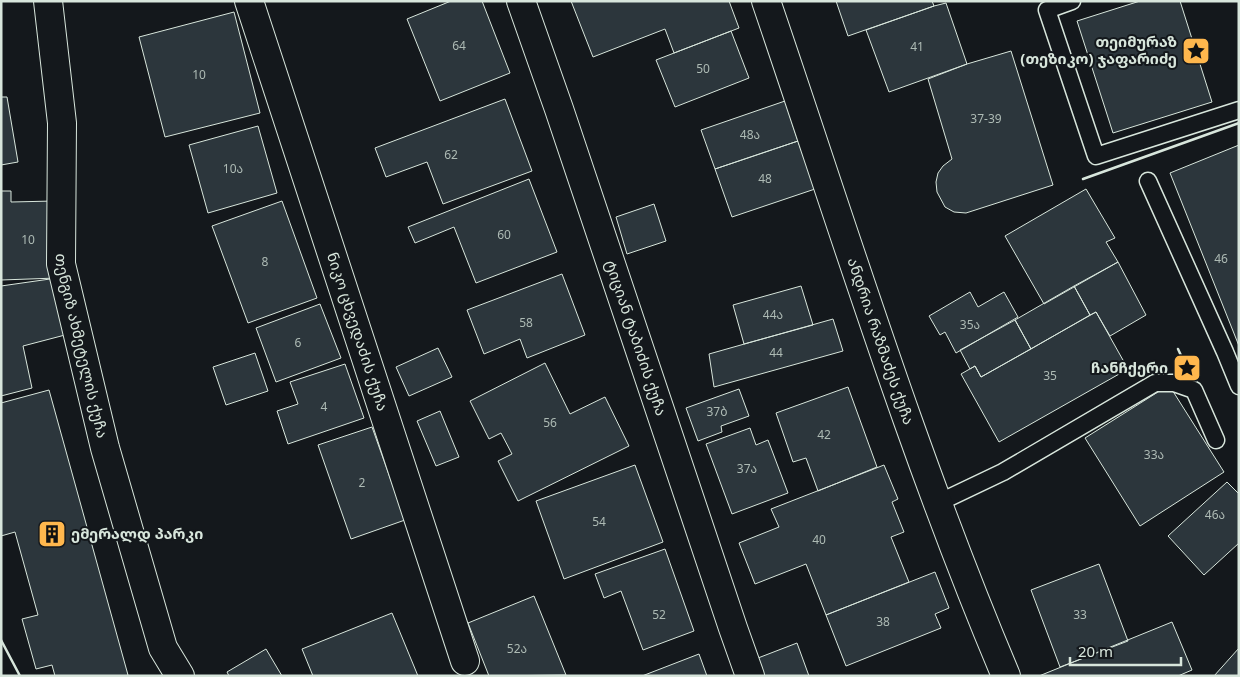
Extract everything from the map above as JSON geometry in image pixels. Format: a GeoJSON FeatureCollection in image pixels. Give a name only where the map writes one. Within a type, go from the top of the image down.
{"type":"FeatureCollection","features":[{"type":"Feature","properties":{"kind":"street","name":"თენგიზ ახმეტელის ქუჩა"},"geometry":{"type":"LineString","coordinates":[[48,1],[62,123],[61,264],[107,457],[163,648],[180,676]]}},
{"type":"Feature","properties":{"kind":"street","name":"ნიკო ცხვედაძის ქუჩა"},"geometry":{"type":"LineString","coordinates":[[249,1],[465,660]]}},
{"type":"Feature","properties":{"kind":"street","name":"ტიციან ტაბიძის ქუჩა"},"geometry":{"type":"LineString","coordinates":[[521,1],[750,676]]}},
{"type":"Feature","properties":{"kind":"street","name":"ანდრია რაზმაძეს ქუჩა"},"geometry":{"type":"LineString","coordinates":[[766,1],[915,442],[980,616],[1006,676]]}},
{"type":"Feature","properties":{"kind":"lane"},"geometry":{"type":"LineString","coordinates":[[1072,1],[1047,10],[1096,156],[1239,110]]}},
{"type":"Feature","properties":{"kind":"lane"},"geometry":{"type":"LineString","coordinates":[[1148,181],[1232,349],[1239,386]]}},
{"type":"Feature","properties":{"kind":"lane"},"geometry":{"type":"LineString","coordinates":[[938,503],[1002,472],[1155,383],[1174,382],[1194,390],[1216,440]]}},
{"type":"Feature","properties":{"kind":"building"},"geometry":{"type":"Polygon","coordinates":[[[451,1],[482,1],[510,73],[440,101],[407,19],[451,1]]]}},
{"type":"Feature","properties":{"kind":"building"},"geometry":{"type":"Polygon","coordinates":[[[571,1],[729,1],[739,28],[674,53],[665,29],[593,57],[571,1]]]}},
{"type":"Feature","properties":{"kind":"building"},"geometry":{"type":"Polygon","coordinates":[[[836,1],[932,1],[934,6],[848,36],[836,1]]]}},
{"type":"Feature","properties":{"kind":"building"},"geometry":{"type":"Polygon","coordinates":[[[1140,1],[1180,1],[1212,102],[1113,133],[1077,21],[1140,1]]]}},
{"type":"Feature","properties":{"kind":"building"},"geometry":{"type":"Polygon","coordinates":[[[946,3],[967,64],[889,92],[866,30],[946,3]]]}},
{"type":"Feature","properties":{"kind":"building"},"geometry":{"type":"Polygon","coordinates":[[[234,12],[260,113],[165,137],[139,37],[234,12]]]}},
{"type":"Feature","properties":{"kind":"building"},"geometry":{"type":"Polygon","coordinates":[[[731,31],[749,78],[675,107],[656,60],[731,31]]]}},
{"type":"Feature","properties":{"kind":"building"},"geometry":{"type":"Polygon","coordinates":[[[1011,51],[1053,185],[966,213],[954,212],[945,207],[937,192],[936,182],[938,173],[952,159],[928,79],[967,64],[1011,51]]]}},
{"type":"Feature","properties":{"kind":"building"},"geometry":{"type":"Polygon","coordinates":[[[1,97],[7,97],[18,162],[1,165],[1,97]]]}},
{"type":"Feature","properties":{"kind":"building"},"geometry":{"type":"Polygon","coordinates":[[[505,99],[532,171],[443,204],[427,162],[386,177],[375,148],[505,99]]]}},
{"type":"Feature","properties":{"kind":"building"},"geometry":{"type":"Polygon","coordinates":[[[785,101],[798,141],[715,169],[701,130],[785,101]]]}},
{"type":"Feature","properties":{"kind":"building"},"geometry":{"type":"Polygon","coordinates":[[[258,126],[277,193],[208,213],[189,145],[258,126]]]}},
{"type":"Feature","properties":{"kind":"building"},"geometry":{"type":"Polygon","coordinates":[[[798,141],[815,189],[732,217],[715,169],[798,141]]]}},
{"type":"Feature","properties":{"kind":"building"},"geometry":{"type":"Polygon","coordinates":[[[1239,145],[1239,346],[1170,173],[1239,145]]]}},
{"type":"Feature","properties":{"kind":"building"},"geometry":{"type":"Polygon","coordinates":[[[529,179],[557,252],[476,283],[454,227],[415,243],[408,227],[529,179]]]}},
{"type":"Feature","properties":{"kind":"building"},"geometry":{"type":"Polygon","coordinates":[[[1086,189],[1115,238],[1106,242],[1118,262],[1044,304],[1005,236],[1086,189]]]}},
{"type":"Feature","properties":{"kind":"building"},"geometry":{"type":"Polygon","coordinates":[[[1,191],[11,191],[11,202],[54,201],[57,278],[1,280],[1,191]]]}},
{"type":"Feature","properties":{"kind":"building"},"geometry":{"type":"Polygon","coordinates":[[[282,201],[317,298],[248,323],[212,226],[282,201]]]}},
{"type":"Feature","properties":{"kind":"building"},"geometry":{"type":"Polygon","coordinates":[[[654,204],[666,241],[627,254],[616,217],[654,204]]]}},
{"type":"Feature","properties":{"kind":"building"},"geometry":{"type":"Polygon","coordinates":[[[1118,262],[1146,315],[1110,336],[1096,312],[1090,315],[1074,286],[1118,262]]]}},
{"type":"Feature","properties":{"kind":"building"},"geometry":{"type":"Polygon","coordinates":[[[562,274],[585,335],[527,358],[520,339],[484,354],[467,310],[562,274]]]}},
{"type":"Feature","properties":{"kind":"building"},"geometry":{"type":"Polygon","coordinates":[[[57,278],[65,335],[23,346],[32,388],[1,396],[1,286],[57,278]]]}},
{"type":"Feature","properties":{"kind":"building"},"geometry":{"type":"Polygon","coordinates":[[[801,286],[813,325],[744,344],[733,305],[801,286]]]}},
{"type":"Feature","properties":{"kind":"building"},"geometry":{"type":"Polygon","coordinates":[[[1074,286],[1090,315],[1031,349],[1015,320],[1074,286]]]}},
{"type":"Feature","properties":{"kind":"building"},"geometry":{"type":"Polygon","coordinates":[[[970,292],[978,307],[1004,292],[1018,317],[956,353],[945,332],[940,335],[929,316],[970,292]]]}},
{"type":"Feature","properties":{"kind":"building"},"geometry":{"type":"Polygon","coordinates":[[[320,304],[341,358],[276,382],[256,328],[320,304]]]}},
{"type":"Feature","properties":{"kind":"building"},"geometry":{"type":"Polygon","coordinates":[[[1096,312],[1128,369],[999,442],[961,374],[975,366],[981,377],[1096,312]]]}},
{"type":"Feature","properties":{"kind":"building"},"geometry":{"type":"Polygon","coordinates":[[[833,319],[843,351],[714,387],[709,354],[833,319]]]}},
{"type":"Feature","properties":{"kind":"building"},"geometry":{"type":"Polygon","coordinates":[[[1015,320],[1031,349],[981,377],[975,366],[970,369],[960,350],[1015,320]]]}},
{"type":"Feature","properties":{"kind":"building"},"geometry":{"type":"Polygon","coordinates":[[[438,348],[452,377],[409,396],[396,367],[438,348]]]}},
{"type":"Feature","properties":{"kind":"building"},"geometry":{"type":"Polygon","coordinates":[[[255,353],[268,391],[226,405],[213,367],[255,353]]]}},
{"type":"Feature","properties":{"kind":"building"},"geometry":{"type":"Polygon","coordinates":[[[545,363],[570,414],[605,397],[629,446],[518,501],[498,461],[512,454],[501,433],[489,439],[470,401],[545,363]]]}},
{"type":"Feature","properties":{"kind":"building"},"geometry":{"type":"Polygon","coordinates":[[[345,364],[364,418],[288,444],[277,411],[298,404],[290,382],[345,364]]]}},
{"type":"Feature","properties":{"kind":"building"},"geometry":{"type":"Polygon","coordinates":[[[1169,385],[1224,472],[1140,526],[1085,438],[1169,385]]]}},
{"type":"Feature","properties":{"kind":"building"},"geometry":{"type":"Polygon","coordinates":[[[848,387],[877,467],[818,491],[806,458],[793,462],[776,413],[848,387]]]}},
{"type":"Feature","properties":{"kind":"building"},"geometry":{"type":"Polygon","coordinates":[[[739,389],[749,416],[721,426],[722,432],[698,441],[686,408],[739,389]]]}},
{"type":"Feature","properties":{"kind":"building","name":"ემერალდ პარკი"},"geometry":{"type":"Polygon","coordinates":[[[49,390],[128,675],[125,676],[55,676],[52,665],[36,669],[22,619],[38,615],[15,532],[1,536],[1,403],[49,390]]]}},
{"type":"Feature","properties":{"kind":"building"},"geometry":{"type":"Polygon","coordinates":[[[440,411],[459,457],[436,466],[417,421],[440,411]]]}},
{"type":"Feature","properties":{"kind":"building"},"geometry":{"type":"Polygon","coordinates":[[[372,427],[405,520],[351,539],[318,445],[372,427]]]}},
{"type":"Feature","properties":{"kind":"building"},"geometry":{"type":"Polygon","coordinates":[[[750,428],[756,445],[768,440],[788,493],[732,514],[706,444],[750,428]]]}},
{"type":"Feature","properties":{"kind":"building"},"geometry":{"type":"Polygon","coordinates":[[[635,465],[663,542],[564,579],[536,501],[635,465]]]}},
{"type":"Feature","properties":{"kind":"building"},"geometry":{"type":"Polygon","coordinates":[[[884,465],[898,499],[892,502],[904,532],[891,537],[909,582],[826,615],[806,564],[755,584],[739,543],[779,527],[771,509],[884,465]]]}},
{"type":"Feature","properties":{"kind":"building"},"geometry":{"type":"Polygon","coordinates":[[[1227,482],[1239,494],[1239,543],[1204,575],[1168,536],[1227,482]]]}},
{"type":"Feature","properties":{"kind":"building"},"geometry":{"type":"Polygon","coordinates":[[[665,549],[694,631],[643,650],[621,591],[604,598],[595,574],[665,549]]]}},
{"type":"Feature","properties":{"kind":"building"},"geometry":{"type":"Polygon","coordinates":[[[1099,564],[1128,641],[1060,667],[1031,590],[1099,564]]]}},
{"type":"Feature","properties":{"kind":"building"},"geometry":{"type":"Polygon","coordinates":[[[935,572],[949,608],[935,614],[941,628],[846,666],[826,615],[935,572]]]}},
{"type":"Feature","properties":{"kind":"building"},"geometry":{"type":"Polygon","coordinates":[[[534,596],[566,675],[489,676],[468,623],[534,596]]]}},
{"type":"Feature","properties":{"kind":"building"},"geometry":{"type":"Polygon","coordinates":[[[392,613],[418,676],[313,676],[302,649],[392,613]]]}},
{"type":"Feature","properties":{"kind":"building"},"geometry":{"type":"Polygon","coordinates":[[[1172,622],[1192,670],[1178,676],[1039,676],[1172,622]]]}},
{"type":"Feature","properties":{"kind":"building"},"geometry":{"type":"Polygon","coordinates":[[[797,643],[809,676],[764,676],[758,658],[797,643]]]}},
{"type":"Feature","properties":{"kind":"building"},"geometry":{"type":"Polygon","coordinates":[[[1239,648],[1239,676],[1214,676],[1239,648]]]}},
{"type":"Feature","properties":{"kind":"building"},"geometry":{"type":"Polygon","coordinates":[[[266,649],[282,676],[229,676],[227,672],[266,649]]]}},
{"type":"Feature","properties":{"kind":"building"},"geometry":{"type":"Polygon","coordinates":[[[699,654],[707,676],[642,676],[699,654]]]}},
{"type":"Feature","properties":{"kind":"wall"},"geometry":{"type":"LineString","coordinates":[[1083,179],[1239,123]]}},
{"type":"Feature","properties":{"kind":"wall"},"geometry":{"type":"LineString","coordinates":[[1178,349],[1191,377]]}},
{"type":"Feature","properties":{"kind":"wall"},"geometry":{"type":"LineString","coordinates":[[1,640],[20,676]]}},
{"type":"Feature","properties":{"kind":"place","name":"თეიმურაზ (თეზიკო) ჯაფარიძე"},"geometry":{"type":"Point","coordinates":[1196,51]}},
{"type":"Feature","properties":{"kind":"place","name":"ჩანჩქერი"},"geometry":{"type":"Point","coordinates":[1187,368]}},
{"type":"Feature","properties":{"kind":"place","name":"ემერალდ პარკი"},"geometry":{"type":"Point","coordinates":[52,534]}}]}
